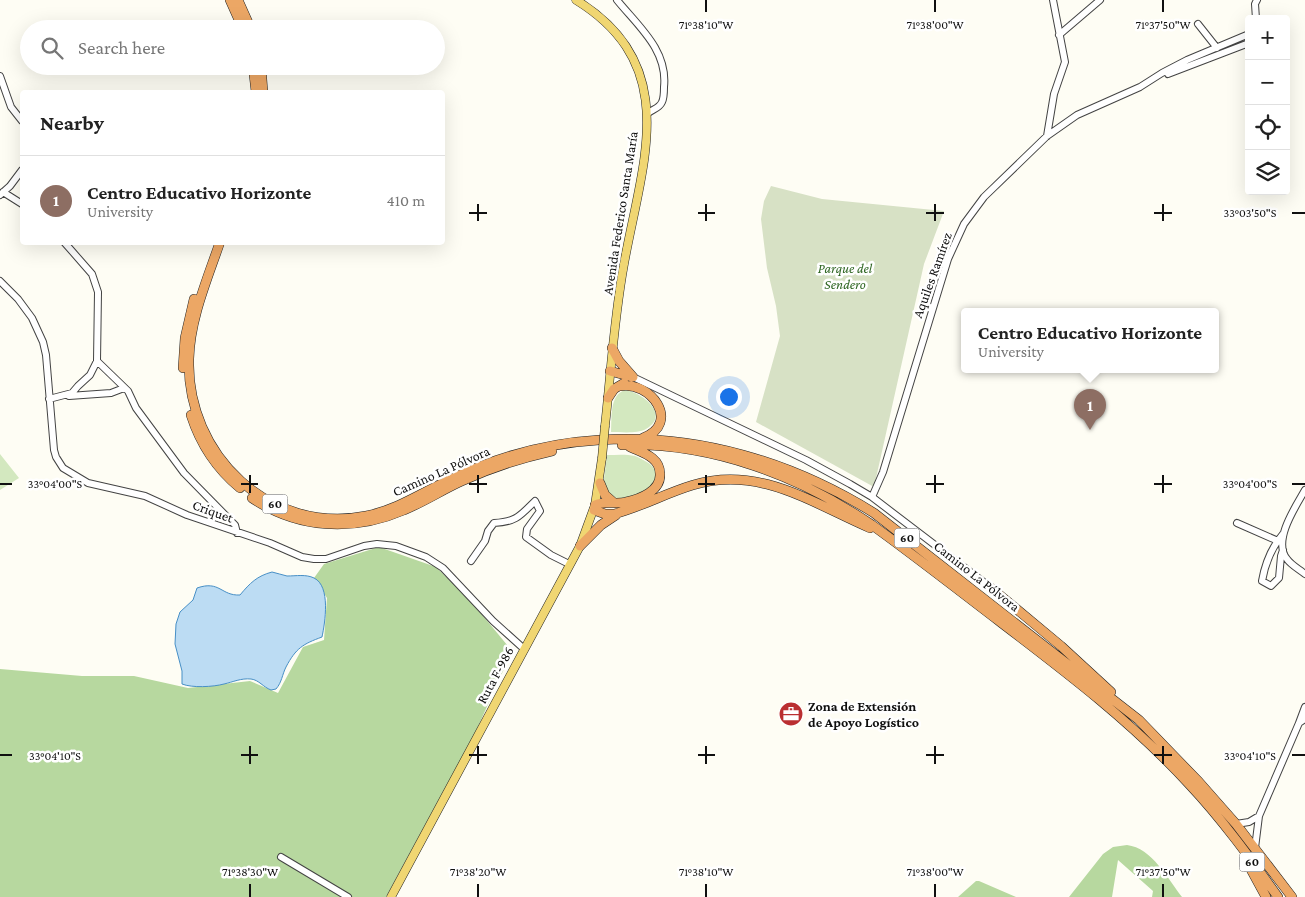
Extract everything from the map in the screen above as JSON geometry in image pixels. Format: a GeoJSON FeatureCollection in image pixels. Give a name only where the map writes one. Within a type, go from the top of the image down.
{"type":"FeatureCollection","features":[{"type":"Feature","properties":{"kind":"highway"},"geometry":{"type":"LineString","coordinates":[[230,0],[239,20]]}},
{"type":"Feature","properties":{"kind":"highway"},"geometry":{"type":"LineString","coordinates":[[238,0],[247,20]]}},
{"type":"Feature","properties":{"kind":"highway"},"geometry":{"type":"LineString","coordinates":[[254,75],[256,90]]}},
{"type":"Feature","properties":{"kind":"highway"},"geometry":{"type":"LineString","coordinates":[[261,75],[262,90]]}},
{"type":"Feature","properties":{"kind":"highway","name":"Camino La Pólvora"},"geometry":{"type":"LineString","coordinates":[[213,245],[192,305],[185,338],[183,371],[187,400],[192,420],[201,440],[221,469],[248,495],[274,511],[299,520],[319,524],[340,525],[369,522],[413,506],[479,474],[526,458],[580,447],[625,444],[703,453],[759,468],[794,481],[858,515],[1069,674],[1110,708],[1256,848],[1292,897]]}},
{"type":"Feature","properties":{"kind":"highway","name":"Camino La Pólvora"},"geometry":{"type":"LineString","coordinates":[[219,245],[197,309],[192,332],[189,365],[193,400],[199,420],[208,439],[226,466],[251,490],[279,506],[304,515],[322,518],[350,518],[369,515],[400,506],[452,478],[529,450],[584,441],[636,438],[692,444],[747,455],[802,474],[839,492],[874,513],[1139,720],[1180,762],[1231,825],[1278,897]]}},
{"type":"Feature","properties":{"kind":"highway"},"geometry":{"type":"LineString","coordinates":[[608,398],[620,386],[628,385],[630,379],[612,348]]}},
{"type":"Feature","properties":{"kind":"highway"},"geometry":{"type":"LineString","coordinates":[[610,371],[630,379],[655,398],[659,405],[660,423],[648,436],[636,438]]}},
{"type":"Feature","properties":{"kind":"highway"},"geometry":{"type":"LineString","coordinates":[[625,444],[653,458],[658,465],[660,477],[658,485],[653,491],[626,502],[605,502],[595,508],[601,513],[610,514],[623,511],[698,484],[720,480],[747,480],[767,483],[786,489],[887,536]]}},
{"type":"Feature","properties":{"kind":"highway"},"geometry":{"type":"LineString","coordinates":[[600,483],[605,495],[613,502]]}},
{"type":"Feature","properties":{"kind":"highway"},"geometry":{"type":"LineString","coordinates":[[580,546],[601,525],[623,511]]}},
{"type":"Feature","properties":{"kind":"highway"},"geometry":{"type":"LineString","coordinates":[[990,587],[1068,652],[1139,720]]}},
{"type":"Feature","properties":{"kind":"highway"},"geometry":{"type":"LineString","coordinates":[[1231,825],[1266,897]]}},
{"type":"Feature","properties":{"kind":"main road","name":"Avenida Federico Santa María"},"geometry":{"type":"LineString","coordinates":[[576,0],[611,26],[623,40],[642,78],[646,96],[645,151],[624,265],[612,348],[602,458]]}},
{"type":"Feature","properties":{"kind":"main road","name":"Ruta F-986"},"geometry":{"type":"LineString","coordinates":[[391,897],[580,546],[595,508],[602,458]]}},
{"type":"Feature","properties":{"kind":"street"},"geometry":{"type":"LineString","coordinates":[[617,0],[656,48],[664,68],[665,80],[662,104],[647,114]]}},
{"type":"Feature","properties":{"kind":"street"},"geometry":{"type":"LineString","coordinates":[[1048,136],[1054,94],[1065,62],[1053,0]]}},
{"type":"Feature","properties":{"kind":"street"},"geometry":{"type":"LineString","coordinates":[[1059,35],[1100,0]]}},
{"type":"Feature","properties":{"kind":"street"},"geometry":{"type":"LineString","coordinates":[[1256,15],[1257,0]]}},
{"type":"Feature","properties":{"kind":"street"},"geometry":{"type":"LineString","coordinates":[[1198,24],[1217,48]]}},
{"type":"Feature","properties":{"kind":"street"},"geometry":{"type":"LineString","coordinates":[[1144,84],[1162,72],[1245,36]]}},
{"type":"Feature","properties":{"kind":"street"},"geometry":{"type":"LineString","coordinates":[[1144,84],[1245,44]]}},
{"type":"Feature","properties":{"kind":"street"},"geometry":{"type":"LineString","coordinates":[[0,76],[11,107],[20,118]]}},
{"type":"Feature","properties":{"kind":"street","name":"Aquiles Ramírez"},"geometry":{"type":"LineString","coordinates":[[872,497],[883,472],[948,259],[958,235],[971,213],[984,197],[1048,136],[1077,114],[1144,84]]}},
{"type":"Feature","properties":{"kind":"street"},"geometry":{"type":"LineString","coordinates":[[20,173],[2,194],[20,203]]}},
{"type":"Feature","properties":{"kind":"street"},"geometry":{"type":"LineString","coordinates":[[67,245],[92,274],[98,292],[97,362],[90,375],[69,396]]}},
{"type":"Feature","properties":{"kind":"street","name":"Criquet"},"geometry":{"type":"LineString","coordinates":[[0,281],[28,313],[41,335],[46,355],[55,454],[67,470],[88,483],[146,496],[187,515],[270,543],[308,559],[326,559],[364,546],[377,544],[396,546],[426,557],[443,568],[493,622],[524,648]]}},
{"type":"Feature","properties":{"kind":"street"},"geometry":{"type":"LineString","coordinates":[[97,362],[124,388],[136,408],[184,473],[235,525],[238,533]]}},
{"type":"Feature","properties":{"kind":"street"},"geometry":{"type":"LineString","coordinates":[[630,379],[806,460],[872,497],[990,587]]}},
{"type":"Feature","properties":{"kind":"street"},"geometry":{"type":"LineString","coordinates":[[49,399],[111,393],[124,388]]}},
{"type":"Feature","properties":{"kind":"street"},"geometry":{"type":"LineString","coordinates":[[1283,550],[1280,556],[1279,578],[1271,586],[1262,581],[1264,571],[1305,490]]}},
{"type":"Feature","properties":{"kind":"street"},"geometry":{"type":"LineString","coordinates":[[471,561],[485,541],[488,531],[494,523],[516,519],[535,501],[540,511],[527,529],[526,537],[551,556],[569,564]]}},
{"type":"Feature","properties":{"kind":"street"},"geometry":{"type":"LineString","coordinates":[[1237,523],[1278,541]]}},
{"type":"Feature","properties":{"kind":"street"},"geometry":{"type":"LineString","coordinates":[[1283,534],[1283,550],[1286,558],[1305,574]]}},
{"type":"Feature","properties":{"kind":"street"},"geometry":{"type":"LineString","coordinates":[[1256,848],[1259,816],[1302,721],[1305,707]]}},
{"type":"Feature","properties":{"kind":"street"},"geometry":{"type":"LineString","coordinates":[[1231,825],[1250,822],[1259,816]]}},
{"type":"Feature","properties":{"kind":"street"},"geometry":{"type":"LineString","coordinates":[[281,857],[348,897]]}},
{"type":"Feature","properties":{"kind":"green space","name":"Parque del Sendero"},"geometry":{"type":"Polygon","coordinates":[[[771,186],[822,199],[944,211],[924,264],[874,487],[756,422],[780,336],[776,306],[767,268],[761,219],[764,201],[771,186]]]}},
{"type":"Feature","properties":{"kind":"green space"},"geometry":{"type":"Polygon","coordinates":[[[625,390],[639,395],[655,411],[656,417],[653,423],[642,431],[611,432],[614,402],[616,397],[625,390]]]}},
{"type":"Feature","properties":{"kind":"green space"},"geometry":{"type":"Polygon","coordinates":[[[0,454],[19,478],[0,490],[0,454]]]}},
{"type":"Feature","properties":{"kind":"green space"},"geometry":{"type":"Polygon","coordinates":[[[607,455],[632,455],[643,460],[653,467],[656,474],[654,482],[648,488],[631,497],[612,496],[603,486],[607,455]]]}},
{"type":"Feature","properties":{"kind":"green space"},"geometry":{"type":"Polygon","coordinates":[[[379,547],[436,567],[470,600],[512,651],[476,731],[386,897],[0,897],[0,669],[82,676],[134,676],[188,688],[250,681],[278,693],[303,647],[324,640],[327,598],[314,578],[324,564],[379,547]]]}},
{"type":"Feature","properties":{"kind":"green space"},"geometry":{"type":"Polygon","coordinates":[[[1127,845],[1136,847],[1152,858],[1182,897],[1152,897],[1153,891],[1118,860],[1112,897],[1069,897],[1103,854],[1113,847],[1127,845]]]}},
{"type":"Feature","properties":{"kind":"green space"},"geometry":{"type":"Polygon","coordinates":[[[976,881],[979,881],[1016,897],[958,897],[976,881]]]}},
{"type":"Feature","properties":{"kind":"water"},"geometry":{"type":"Polygon","coordinates":[[[272,572],[287,576],[308,576],[319,582],[323,589],[326,605],[322,637],[305,645],[293,655],[276,689],[271,690],[251,679],[209,686],[182,684],[182,671],[175,644],[176,624],[180,612],[193,600],[197,588],[211,586],[234,595],[240,595],[254,580],[272,572]]]}},
{"type":"Feature","properties":{"kind":"place","name":"Centro Educativo Horizonte"},"geometry":{"type":"Point","coordinates":[1090,430]}},
{"type":"Feature","properties":{"kind":"place","name":"Zona de Extensión de Apoyo Logístico"},"geometry":{"type":"Point","coordinates":[791,714]}}]}
